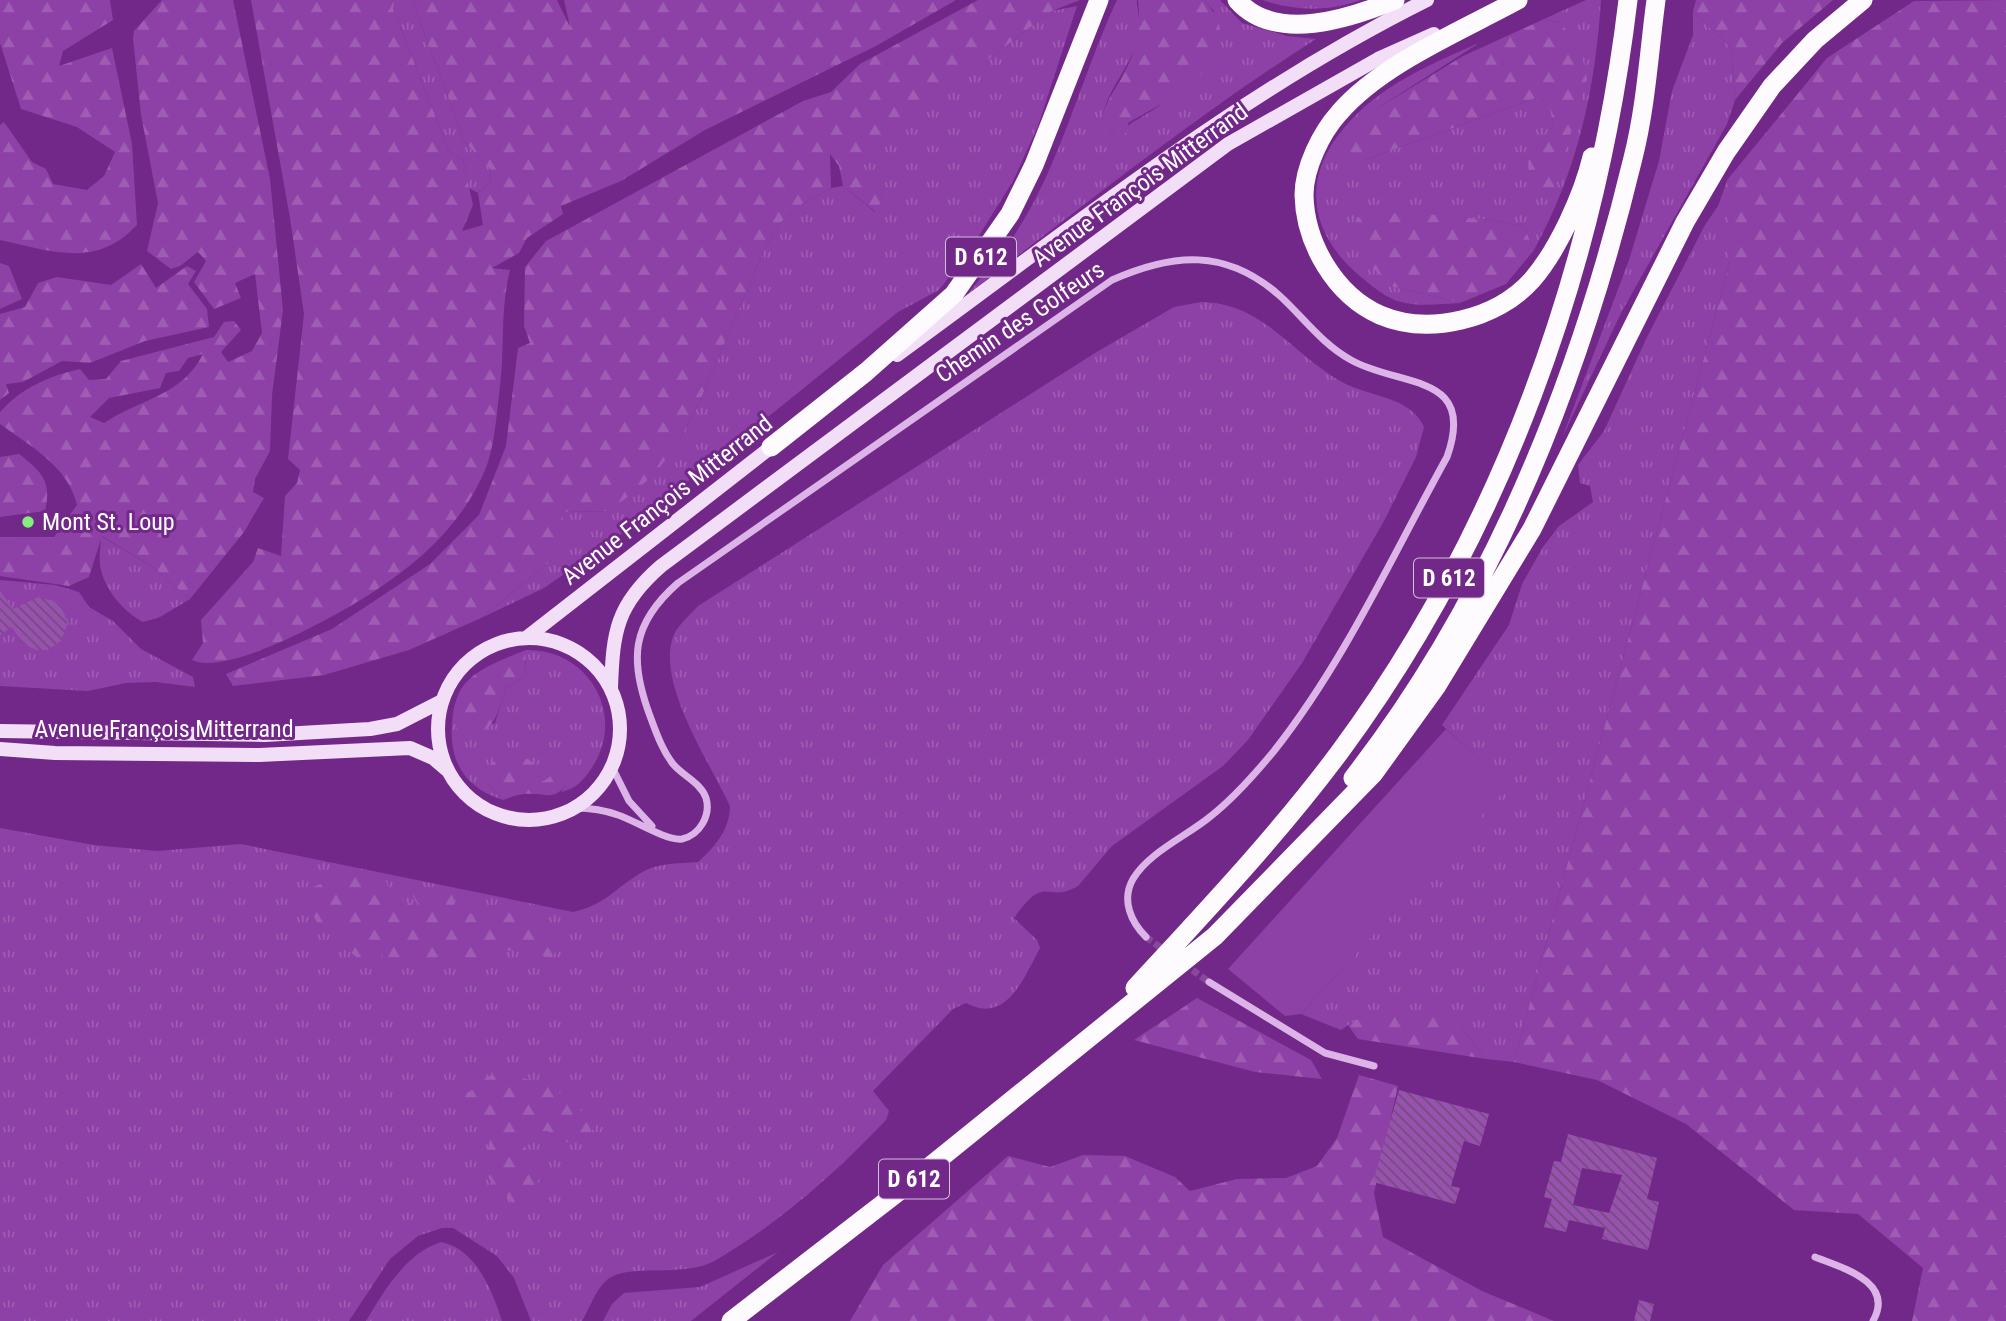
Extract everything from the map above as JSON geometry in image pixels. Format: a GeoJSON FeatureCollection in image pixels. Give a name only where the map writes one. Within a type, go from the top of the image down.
{"type":"FeatureCollection","features":[{"type":"Feature","properties":{"kind":"highway","name":"D 612"},"geometry":{"type":"LineString","coordinates":[[771,447],[866,372],[954,295],[1010,214],[1034,165],[1099,0]]}},
{"type":"Feature","properties":{"kind":"highway"},"geometry":{"type":"LineString","coordinates":[[1237,0],[1243,7],[1266,17],[1300,24],[1323,23],[1395,0]]}},
{"type":"Feature","properties":{"kind":"highway","name":"D 612"},"geometry":{"type":"LineString","coordinates":[[1518,0],[1403,64],[1357,94],[1336,115],[1310,163],[1304,193],[1308,224],[1318,252],[1334,278],[1357,300],[1380,315],[1416,323],[1440,324],[1492,309],[1530,282],[1559,239],[1591,164],[1624,30]]}},
{"type":"Feature","properties":{"kind":"highway","name":"D 612"},"geometry":{"type":"LineString","coordinates":[[1094,1033],[1274,834],[1339,752],[1399,663],[1452,573],[1503,466],[1571,286],[1606,146],[1628,0]]}},
{"type":"Feature","properties":{"kind":"highway","name":"D 612"},"geometry":{"type":"LineString","coordinates":[[1298,848],[1363,765],[1421,680],[1475,585],[1524,487],[1565,387],[1634,155],[1656,0]]}},
{"type":"Feature","properties":{"kind":"highway","name":"D 612"},"geometry":{"type":"LineString","coordinates":[[731,1321],[902,1189],[1215,936],[1374,773],[1436,687],[1532,529],[1685,222],[1726,152],[1772,86],[1815,40],[1863,0]]}},
{"type":"Feature","properties":{"kind":"main road","name":"Avenue François Mitterrand"},"geometry":{"type":"LineString","coordinates":[[526,638],[771,447],[1209,126],[1352,37],[1427,0]]}},
{"type":"Feature","properties":{"kind":"main road","name":"Avenue François Mitterrand"},"geometry":{"type":"LineString","coordinates":[[611,688],[613,638],[622,611],[661,566],[1228,144],[1378,59],[1512,0]]}},
{"type":"Feature","properties":{"kind":"main road"},"geometry":{"type":"LineString","coordinates":[[526,638],[558,642],[589,660],[611,688],[621,722],[612,767],[598,789],[576,808],[536,821],[500,816],[469,799],[447,771],[438,736],[442,701],[460,670],[488,648],[526,638]]}},
{"type":"Feature","properties":{"kind":"main road","name":"Avenue François Mitterrand"},"geometry":{"type":"LineString","coordinates":[[0,731],[265,735],[370,729],[397,724],[442,701]]}},
{"type":"Feature","properties":{"kind":"main road","name":"Avenue François Mitterrand"},"geometry":{"type":"LineString","coordinates":[[0,749],[55,753],[260,755],[410,748],[433,758],[447,771]]}},
{"type":"Feature","properties":{"kind":"street","name":"Chemin des Golfeurs"},"geometry":{"type":"LineString","coordinates":[[576,808],[592,808],[619,815],[668,838],[682,839],[694,833],[704,823],[708,810],[705,796],[698,785],[667,755],[640,691],[636,667],[638,640],[646,617],[659,599],[678,583],[1111,280],[1149,264],[1180,258],[1210,260],[1236,268],[1261,281],[1281,297],[1313,332],[1351,360],[1389,376],[1422,383],[1443,394],[1451,405],[1455,420],[1454,437],[1447,457],[1372,598],[1306,708],[1244,785],[1215,814],[1142,867],[1131,882],[1128,898],[1130,914],[1146,937]]}},
{"type":"Feature","properties":{"kind":"street"},"geometry":{"type":"LineString","coordinates":[[612,767],[629,801],[655,830]]}},
{"type":"Feature","properties":{"kind":"street"},"geometry":{"type":"LineString","coordinates":[[1209,982],[1325,1053],[1374,1066]]}},
{"type":"Feature","properties":{"kind":"street"},"geometry":{"type":"LineString","coordinates":[[1815,1257],[1860,1276],[1878,1297],[1879,1310],[1873,1321]]}},
{"type":"Feature","properties":{"kind":"green space"},"geometry":{"type":"Polygon","coordinates":[[[0,0],[110,0],[113,20],[63,51],[59,66],[112,48],[132,144],[137,225],[121,239],[106,247],[89,252],[55,252],[0,240],[0,125],[4,122],[32,162],[46,169],[53,184],[87,190],[104,176],[115,152],[77,127],[21,109],[0,43],[0,0]]]}},
{"type":"Feature","properties":{"kind":"green space"},"geometry":{"type":"Polygon","coordinates":[[[162,0],[233,0],[270,179],[283,310],[272,395],[270,451],[255,479],[253,492],[264,498],[244,532],[190,599],[154,568],[102,536],[89,577],[69,586],[0,576],[0,537],[54,537],[77,505],[72,491],[57,468],[0,424],[0,412],[9,403],[36,384],[80,369],[89,380],[106,379],[121,361],[214,337],[224,322],[234,321],[241,330],[221,352],[228,362],[252,351],[262,333],[255,274],[235,283],[241,298],[214,309],[194,282],[206,261],[198,252],[180,266],[171,269],[147,251],[158,203],[141,115],[134,31],[162,0]],[[203,354],[188,358],[179,371],[166,373],[160,388],[109,398],[90,417],[104,423],[172,388],[194,368],[203,354]]]}},
{"type":"Feature","properties":{"kind":"green space"},"geometry":{"type":"Polygon","coordinates":[[[251,0],[395,0],[393,9],[449,151],[463,160],[473,205],[462,231],[483,225],[478,193],[490,183],[491,170],[465,142],[412,0],[557,0],[570,27],[564,0],[956,0],[876,46],[705,130],[621,181],[561,206],[563,214],[527,238],[519,253],[492,268],[510,270],[505,299],[495,426],[487,465],[473,494],[455,520],[411,565],[330,618],[247,655],[232,660],[203,663],[192,660],[203,643],[201,620],[253,562],[258,548],[281,556],[285,496],[297,483],[300,470],[288,459],[304,314],[290,218],[251,0]]]}},
{"type":"Feature","properties":{"kind":"green space"},"geometry":{"type":"Polygon","coordinates":[[[395,0],[412,0],[465,142],[491,170],[490,183],[478,193],[469,188],[463,160],[449,151],[393,9],[395,0]]]}},
{"type":"Feature","properties":{"kind":"green space"},"geometry":{"type":"Polygon","coordinates":[[[978,0],[1080,0],[1052,11],[854,161],[882,199],[876,212],[843,186],[839,166],[830,154],[831,188],[799,206],[779,224],[763,252],[699,403],[677,444],[654,475],[610,511],[562,512],[564,527],[552,560],[481,618],[409,650],[324,675],[233,686],[226,674],[332,629],[430,564],[479,515],[506,446],[518,348],[530,343],[524,326],[525,267],[546,241],[803,101],[831,92],[860,64],[978,0]]]}},
{"type":"Feature","properties":{"kind":"green space"},"geometry":{"type":"Polygon","coordinates":[[[1117,0],[1137,0],[1140,33],[1132,56],[1109,97],[1102,119],[1115,136],[1166,100],[1214,11],[1204,0],[1220,0],[1242,23],[1287,36],[1316,39],[1183,131],[968,294],[1012,239],[1032,205],[1059,148],[1117,0]]]}},
{"type":"Feature","properties":{"kind":"green space"},"geometry":{"type":"Polygon","coordinates":[[[1138,0],[1204,0],[1218,21],[1220,40],[1214,58],[1202,74],[1165,102],[1128,123],[1127,132],[1121,137],[1115,136],[1102,119],[1135,47],[1139,30],[1138,0]]]}},
{"type":"Feature","properties":{"kind":"green space"},"geometry":{"type":"Polygon","coordinates":[[[1262,0],[1361,0],[1336,7],[1311,9],[1262,0]]]}},
{"type":"Feature","properties":{"kind":"green space"},"geometry":{"type":"Polygon","coordinates":[[[1586,0],[1601,0],[1589,98],[1562,190],[1534,250],[1524,227],[1492,220],[1456,217],[1390,286],[1460,303],[1408,304],[1380,292],[1344,261],[1322,225],[1317,206],[1317,186],[1321,167],[1330,147],[1358,113],[1389,88],[1424,68],[1479,43],[1378,108],[1362,161],[1536,98],[1550,105],[1554,126],[1529,155],[1552,195],[1561,23],[1544,19],[1586,0]]]}},
{"type":"Feature","properties":{"kind":"green space"},"geometry":{"type":"Polygon","coordinates":[[[1696,0],[1833,0],[1782,43],[1735,100],[1731,48],[1693,11],[1696,0]]]}},
{"type":"Feature","properties":{"kind":"green space"},"geometry":{"type":"Polygon","coordinates":[[[2006,0],[2006,1321],[1912,1321],[1923,1268],[1858,1214],[1794,1210],[1686,1124],[1597,1080],[1514,1062],[1730,261],[1728,179],[1827,58],[1914,1],[2006,0]]]}},
{"type":"Feature","properties":{"kind":"green space"},"geometry":{"type":"Polygon","coordinates":[[[1077,6],[1038,126],[1013,181],[970,250],[939,290],[898,312],[634,525],[544,588],[481,618],[552,560],[561,512],[610,511],[677,444],[699,403],[763,252],[779,224],[799,206],[831,188],[843,186],[875,212],[882,199],[853,161],[1052,11],[1077,6]]]}},
{"type":"Feature","properties":{"kind":"green space"},"geometry":{"type":"Polygon","coordinates":[[[1693,11],[1731,48],[1735,100],[1727,124],[1621,313],[1562,438],[1629,260],[1659,161],[1672,91],[1693,35],[1693,11]]]}},
{"type":"Feature","properties":{"kind":"green space"},"geometry":{"type":"Polygon","coordinates":[[[1544,19],[1561,23],[1581,51],[1587,79],[1552,195],[1529,186],[1528,155],[1554,126],[1549,105],[1536,98],[1362,161],[1340,153],[1378,108],[1463,56],[1544,19]]]}},
{"type":"Feature","properties":{"kind":"green space"},"geometry":{"type":"Polygon","coordinates":[[[1728,178],[1733,229],[1730,261],[1514,1062],[1486,1059],[1462,1028],[1365,1014],[1341,1030],[1301,1014],[1508,786],[1442,725],[1509,625],[1522,584],[1543,547],[1559,526],[1593,502],[1590,486],[1580,483],[1578,465],[1604,431],[1646,339],[1705,225],[1718,206],[1728,178]]]}},
{"type":"Feature","properties":{"kind":"green space"},"geometry":{"type":"Polygon","coordinates":[[[1403,212],[1492,220],[1524,227],[1534,250],[1506,284],[1460,303],[1390,286],[1367,261],[1357,218],[1403,212]]]}},
{"type":"Feature","properties":{"kind":"green space"},"geometry":{"type":"Polygon","coordinates":[[[0,263],[9,266],[22,299],[0,309],[0,263]]]}},
{"type":"Feature","properties":{"kind":"green space"},"geometry":{"type":"Polygon","coordinates":[[[141,264],[156,288],[187,266],[196,271],[188,284],[207,309],[209,327],[145,341],[90,363],[62,361],[23,382],[6,384],[9,393],[0,400],[0,314],[25,307],[38,283],[57,277],[111,285],[141,264]]]}},
{"type":"Feature","properties":{"kind":"green space"},"geometry":{"type":"Polygon","coordinates":[[[1201,302],[1223,305],[1260,320],[1342,382],[1388,398],[1409,409],[1424,427],[1416,457],[1384,521],[1302,663],[1248,740],[1223,766],[1112,846],[1078,886],[1067,891],[1040,892],[1025,904],[1014,918],[1037,940],[1040,948],[1012,995],[992,1008],[980,1008],[966,1003],[953,1009],[873,1091],[889,1111],[886,1120],[806,1196],[739,1246],[703,1266],[628,1272],[607,1280],[596,1294],[582,1321],[531,1321],[514,1278],[497,1256],[453,1228],[442,1228],[418,1236],[390,1259],[349,1321],[0,1321],[0,828],[94,845],[157,851],[241,844],[573,912],[601,901],[653,867],[698,862],[720,837],[730,806],[689,725],[673,680],[670,659],[672,640],[683,622],[698,606],[1095,353],[1174,307],[1201,302]]]}},
{"type":"Feature","properties":{"kind":"green space"},"geometry":{"type":"Polygon","coordinates":[[[19,454],[34,466],[43,478],[47,492],[45,511],[0,517],[0,457],[19,454]]]}},
{"type":"Feature","properties":{"kind":"green space"},"geometry":{"type":"Polygon","coordinates":[[[101,536],[154,568],[190,599],[160,617],[143,622],[136,618],[117,600],[103,578],[100,562],[101,536]]]}},
{"type":"Feature","properties":{"kind":"green space"},"geometry":{"type":"Polygon","coordinates":[[[0,580],[55,585],[79,592],[89,607],[113,621],[141,649],[193,677],[195,687],[156,682],[126,683],[88,691],[0,686],[0,580]]]}},
{"type":"Feature","properties":{"kind":"green space"},"geometry":{"type":"Polygon","coordinates":[[[526,650],[548,653],[567,660],[583,672],[595,688],[603,706],[605,725],[602,746],[590,771],[571,789],[561,792],[568,781],[544,781],[537,776],[489,785],[503,800],[474,785],[465,775],[453,750],[452,720],[455,703],[458,741],[495,723],[506,688],[525,676],[526,650]]]}},
{"type":"Feature","properties":{"kind":"green space"},"geometry":{"type":"Polygon","coordinates":[[[526,650],[525,676],[506,688],[492,724],[480,733],[458,741],[455,705],[460,691],[484,668],[526,650]]]}},
{"type":"Feature","properties":{"kind":"green space"},"geometry":{"type":"Polygon","coordinates":[[[1446,729],[1509,786],[1301,1014],[1285,1016],[1228,969],[1446,729]]]}},
{"type":"Feature","properties":{"kind":"green space"},"geometry":{"type":"Polygon","coordinates":[[[517,753],[540,767],[537,776],[544,781],[558,771],[569,781],[556,794],[524,794],[503,800],[489,785],[488,766],[498,758],[517,753]]]}},
{"type":"Feature","properties":{"kind":"green space"},"geometry":{"type":"Polygon","coordinates":[[[345,873],[386,880],[389,894],[413,905],[416,912],[420,909],[408,887],[413,885],[454,893],[453,906],[456,911],[469,914],[497,910],[523,916],[517,916],[534,929],[557,939],[557,949],[552,957],[545,957],[524,946],[517,951],[502,950],[476,974],[453,960],[449,948],[445,949],[442,961],[406,962],[388,966],[381,953],[371,961],[362,962],[349,951],[341,930],[320,927],[310,910],[307,890],[345,873]]]}},
{"type":"Feature","properties":{"kind":"green space"},"geometry":{"type":"Polygon","coordinates":[[[1197,998],[1311,1060],[1322,1079],[1255,1072],[1134,1040],[1197,998]]]}},
{"type":"Feature","properties":{"kind":"green space"},"geometry":{"type":"Polygon","coordinates":[[[1419,1010],[1462,1028],[1486,1059],[1358,1039],[1348,1025],[1365,1014],[1419,1010]]]}},
{"type":"Feature","properties":{"kind":"green space"},"geometry":{"type":"Polygon","coordinates":[[[501,1073],[554,1089],[574,1104],[594,1127],[587,1139],[567,1142],[553,1139],[548,1131],[515,1132],[530,1155],[518,1168],[536,1175],[540,1187],[530,1203],[513,1205],[490,1179],[486,1166],[492,1129],[460,1113],[451,1100],[458,1092],[471,1092],[487,1077],[501,1073]]]}},
{"type":"Feature","properties":{"kind":"green space"},"geometry":{"type":"Polygon","coordinates":[[[1359,1075],[1398,1086],[1374,1193],[1383,1237],[1482,1291],[1554,1321],[850,1321],[883,1265],[1008,1156],[1050,1167],[1083,1155],[1125,1156],[1175,1177],[1190,1191],[1237,1179],[1286,1178],[1317,1166],[1337,1138],[1359,1075]]]}},
{"type":"Feature","properties":{"kind":"green space"},"geometry":{"type":"Polygon","coordinates":[[[441,1242],[464,1253],[481,1272],[502,1321],[366,1321],[397,1274],[428,1247],[441,1242]]]}},
{"type":"Feature","properties":{"kind":"green space"},"geometry":{"type":"Polygon","coordinates":[[[778,1252],[691,1321],[603,1321],[612,1304],[624,1293],[700,1287],[778,1252]]]}},
{"type":"Feature","properties":{"kind":"building"},"geometry":{"type":"Polygon","coordinates":[[[0,591],[13,609],[39,597],[59,603],[68,622],[61,641],[48,650],[37,650],[23,644],[12,627],[0,635],[0,591]]]}},
{"type":"Feature","properties":{"kind":"building"},"geometry":{"type":"Polygon","coordinates":[[[1399,1090],[1489,1114],[1480,1146],[1464,1141],[1451,1186],[1460,1188],[1455,1204],[1373,1182],[1399,1090]]]}},
{"type":"Feature","properties":{"kind":"building"},"geometry":{"type":"Polygon","coordinates":[[[1568,1134],[1657,1158],[1647,1199],[1659,1202],[1648,1250],[1602,1239],[1605,1228],[1569,1220],[1566,1232],[1544,1227],[1552,1199],[1544,1197],[1554,1161],[1561,1162],[1568,1134]],[[1582,1168],[1573,1205],[1609,1213],[1622,1175],[1582,1168]]]}},
{"type":"Feature","properties":{"kind":"building"},"geometry":{"type":"Polygon","coordinates":[[[1639,1300],[1654,1304],[1650,1321],[1634,1321],[1639,1300]]]}},
{"type":"Feature","properties":{"kind":"tunnel"},"geometry":{"type":"LineString","coordinates":[[1146,937],[1165,951]]}},
{"type":"Feature","properties":{"kind":"tunnel"},"geometry":{"type":"LineString","coordinates":[[1184,964],[1209,982]]}},
{"type":"Feature","properties":{"kind":"place","name":"Mont St. Loup"},"geometry":{"type":"Point","coordinates":[28,522]}}]}
